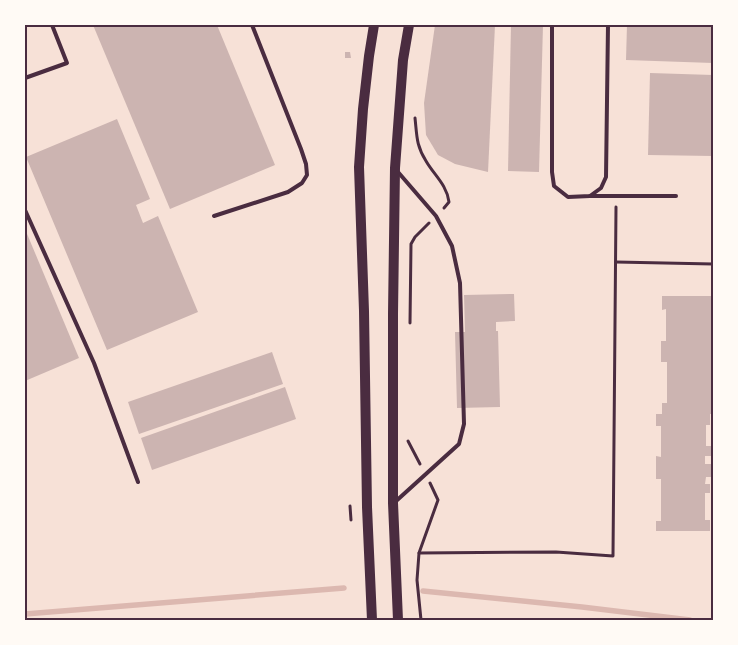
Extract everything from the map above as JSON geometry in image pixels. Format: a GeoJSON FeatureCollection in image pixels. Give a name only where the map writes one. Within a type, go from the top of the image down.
{"type":"FeatureCollection","features":[{"type":"Feature","properties":{"kind":"main road"},"geometry":{"type":"LineString","coordinates":[[372,620],[366,507],[360,167],[363,108],[374,25]]}},
{"type":"Feature","properties":{"kind":"main road"},"geometry":{"type":"LineString","coordinates":[[398,620],[393,503],[395,168],[403,60],[409,25]]}},
{"type":"Feature","properties":{"kind":"lane"},"geometry":{"type":"LineString","coordinates":[[25,78],[67,63],[52,25]]}},
{"type":"Feature","properties":{"kind":"lane"},"geometry":{"type":"LineString","coordinates":[[214,216],[288,192],[302,183],[307,175],[301,149],[252,25]]}},
{"type":"Feature","properties":{"kind":"lane"},"geometry":{"type":"LineString","coordinates":[[552,25],[552,172],[554,186],[568,196],[676,196]]}},
{"type":"Feature","properties":{"kind":"lane"},"geometry":{"type":"LineString","coordinates":[[590,196],[601,188],[606,178],[608,25]]}},
{"type":"Feature","properties":{"kind":"lane"},"geometry":{"type":"LineString","coordinates":[[393,503],[459,444],[464,424],[460,283],[452,246],[436,216],[395,168]]}},
{"type":"Feature","properties":{"kind":"lane"},"geometry":{"type":"LineString","coordinates":[[25,210],[94,363],[138,482]]}},
{"type":"Feature","properties":{"kind":"path"},"geometry":{"type":"LineString","coordinates":[[410,332],[411,244],[415,237],[449,202],[448,193],[417,143],[415,114]]}},
{"type":"Feature","properties":{"kind":"path"},"geometry":{"type":"LineString","coordinates":[[419,553],[556,552],[613,556],[616,197]]}},
{"type":"Feature","properties":{"kind":"path"},"geometry":{"type":"LineString","coordinates":[[616,262],[713,264]]}},
{"type":"Feature","properties":{"kind":"path"},"geometry":{"type":"LineString","coordinates":[[407,440],[438,500],[419,553],[418,580],[421,620]]}},
{"type":"Feature","properties":{"kind":"building"},"geometry":{"type":"Polygon","coordinates":[[[93,25],[217,25],[275,165],[170,209],[93,25]]]}},
{"type":"Feature","properties":{"kind":"building"},"geometry":{"type":"Polygon","coordinates":[[[435,25],[495,25],[488,172],[455,164],[438,155],[426,135],[424,103],[435,25]]]}},
{"type":"Feature","properties":{"kind":"building"},"geometry":{"type":"Polygon","coordinates":[[[511,25],[543,25],[539,172],[508,171],[511,25]]]}},
{"type":"Feature","properties":{"kind":"building"},"geometry":{"type":"Polygon","coordinates":[[[627,25],[713,25],[713,63],[626,60],[627,25]]]}},
{"type":"Feature","properties":{"kind":"building"},"geometry":{"type":"Polygon","coordinates":[[[345,52],[350,52],[351,58],[345,58],[345,52]]]}},
{"type":"Feature","properties":{"kind":"building"},"geometry":{"type":"Polygon","coordinates":[[[650,73],[713,75],[713,156],[648,155],[650,73]]]}},
{"type":"Feature","properties":{"kind":"building"},"geometry":{"type":"Polygon","coordinates":[[[117,119],[150,199],[136,205],[143,223],[158,216],[198,312],[107,350],[26,157],[117,119]]]}},
{"type":"Feature","properties":{"kind":"building"},"geometry":{"type":"Polygon","coordinates":[[[25,229],[79,358],[25,381],[25,229]]]}},
{"type":"Feature","properties":{"kind":"building"},"geometry":{"type":"Polygon","coordinates":[[[514,294],[515,321],[496,322],[496,331],[498,331],[500,407],[457,408],[455,332],[465,332],[464,295],[514,294]]]}},
{"type":"Feature","properties":{"kind":"building"},"geometry":{"type":"Polygon","coordinates":[[[662,296],[713,296],[713,308],[711,308],[713,360],[711,360],[711,367],[713,367],[713,375],[711,375],[711,403],[713,403],[713,414],[710,414],[710,425],[706,425],[706,446],[711,446],[711,456],[705,456],[705,464],[713,464],[713,477],[706,477],[705,484],[710,484],[710,493],[705,493],[705,520],[710,520],[710,531],[656,531],[656,521],[661,521],[661,479],[656,479],[656,456],[661,457],[661,426],[656,426],[656,414],[662,414],[662,403],[667,403],[667,362],[661,362],[661,341],[666,341],[666,309],[662,310],[662,296]]]}},
{"type":"Feature","properties":{"kind":"building"},"geometry":{"type":"Polygon","coordinates":[[[272,352],[283,384],[139,434],[128,402],[272,352]]]}},
{"type":"Feature","properties":{"kind":"building"},"geometry":{"type":"Polygon","coordinates":[[[285,387],[296,419],[152,470],[141,438],[285,387]]]}},
{"type":"Feature","properties":{"kind":"waterway"},"geometry":{"type":"LineString","coordinates":[[25,614],[344,588]]}},
{"type":"Feature","properties":{"kind":"waterway"},"geometry":{"type":"LineString","coordinates":[[423,591],[690,620]]}}]}
